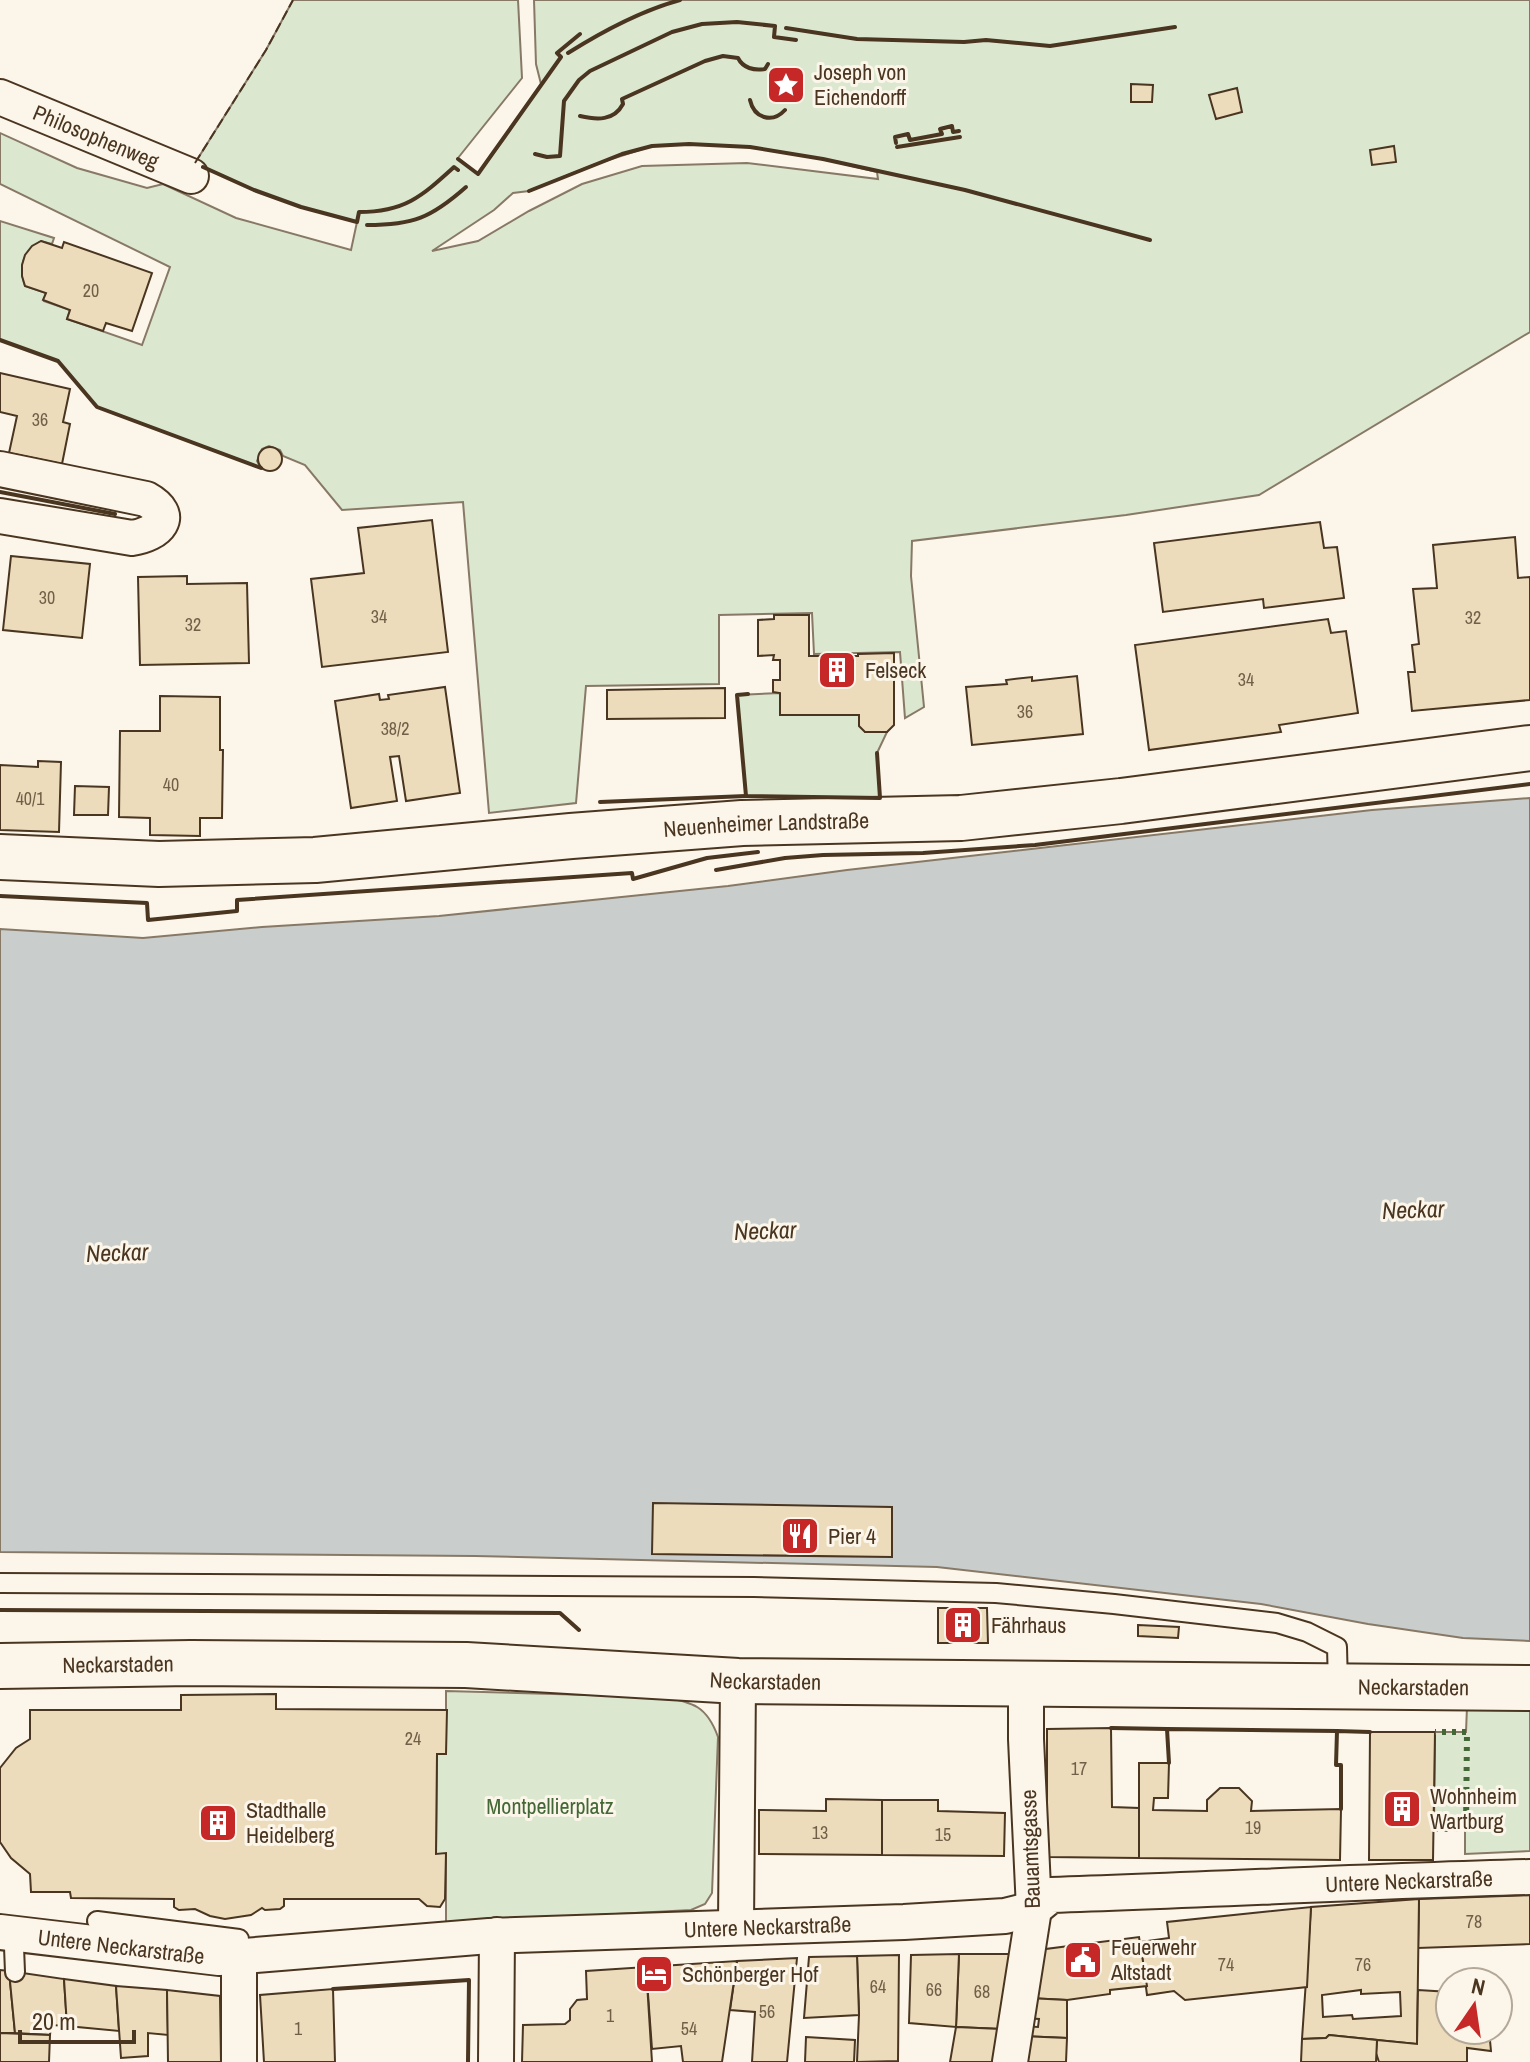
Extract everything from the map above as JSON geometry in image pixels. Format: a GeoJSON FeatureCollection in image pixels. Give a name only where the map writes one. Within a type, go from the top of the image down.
{"type":"FeatureCollection","features":[{"type":"Feature","properties":{"kind":"main road","name":"Neuenheimer Landstraße"},"geometry":{"type":"LineString","coordinates":[[0,857],[159,864],[315,860],[742,823],[975,817],[1530,748]]}},
{"type":"Feature","properties":{"kind":"main road","name":"Neckarstaden"},"geometry":{"type":"LineString","coordinates":[[0,1666],[191,1663],[466,1665],[738,1681],[1530,1688]]}},
{"type":"Feature","properties":{"kind":"street","name":"Philosophenweg"},"geometry":{"type":"LineString","coordinates":[[0,97],[191,176]]}},
{"type":"Feature","properties":{"kind":"street"},"geometry":{"type":"LineString","coordinates":[[0,469],[146,499],[157,505],[162,519],[152,534],[132,538],[0,516]]}},
{"type":"Feature","properties":{"kind":"street"},"geometry":{"type":"LineString","coordinates":[[736,1926],[738,1681]]}},
{"type":"Feature","properties":{"kind":"street","name":"Bauamtsgasse"},"geometry":{"type":"LineString","coordinates":[[1010,2062],[1034,1909],[1026,1683]]}},
{"type":"Feature","properties":{"kind":"street","name":"Untere Neckarstraße"},"geometry":{"type":"LineString","coordinates":[[4,1933],[201,1957],[239,1957],[497,1935],[1005,1916],[1034,1909],[1051,1895],[1530,1877]]}},
{"type":"Feature","properties":{"kind":"street"},"geometry":{"type":"LineString","coordinates":[[496,2062],[497,1935]]}},
{"type":"Feature","properties":{"kind":"street"},"geometry":{"type":"LineString","coordinates":[[239,1957],[239,2062]]}},
{"type":"Feature","properties":{"kind":"lane"},"geometry":{"type":"LineString","coordinates":[[0,1583],[738,1587],[996,1593],[1277,1623],[1307,1632],[1337,1647],[1338,1686]]}},
{"type":"Feature","properties":{"kind":"lane"},"geometry":{"type":"LineString","coordinates":[[97,1921],[239,1939],[239,1957]]}},
{"type":"Feature","properties":{"kind":"lane"},"geometry":{"type":"LineString","coordinates":[[4,1933],[14,1947],[15,1972]]}},
{"type":"Feature","properties":{"kind":"green space"},"geometry":{"type":"Polygon","coordinates":[[[293,0],[518,0],[522,78],[458,158],[478,174],[541,84],[536,64],[534,0],[1530,0],[1530,332],[1259,495],[912,541],[911,576],[924,707],[905,718],[900,652],[814,654],[812,613],[719,615],[719,684],[586,686],[576,803],[489,813],[463,502],[342,510],[305,465],[283,456],[280,450],[269,446],[262,449],[257,461],[261,468],[97,407],[58,361],[0,340],[0,221],[54,238],[52,244],[41,241],[26,255],[22,266],[25,286],[46,293],[44,301],[70,310],[67,319],[142,345],[170,267],[0,184],[0,133],[77,168],[147,188],[163,184],[236,218],[351,250],[357,222],[254,190],[195,163],[266,50],[293,0]],[[652,146],[593,165],[529,191],[513,193],[494,210],[432,251],[478,241],[582,184],[642,166],[747,163],[878,179],[877,172],[750,147],[652,146]]]}},
{"type":"Feature","properties":{"kind":"green space"},"geometry":{"type":"Polygon","coordinates":[[[780,693],[781,715],[859,715],[865,732],[887,732],[877,753],[880,798],[746,796],[737,695],[780,693]]]}},
{"type":"Feature","properties":{"kind":"green space","name":"Montpellierplatz"},"geometry":{"type":"Polygon","coordinates":[[[446,1691],[662,1697],[698,1707],[709,1718],[718,1737],[712,1893],[705,1904],[691,1910],[446,1923],[446,1854],[436,1854],[437,1754],[446,1753],[446,1691]]]}},
{"type":"Feature","properties":{"kind":"green space"},"geometry":{"type":"Polygon","coordinates":[[[1467,1707],[1530,1709],[1530,1851],[1465,1854],[1465,1829],[1434,1829],[1435,1732],[1466,1732],[1467,1707]]]}},
{"type":"Feature","properties":{"kind":"water","name":"Neckar"},"geometry":{"type":"Polygon","coordinates":[[[1530,798],[1530,1641],[1463,1638],[1261,1604],[937,1567],[475,1556],[0,1552],[0,929],[143,938],[439,916],[728,886],[1372,810],[1530,798]]]}},
{"type":"Feature","properties":{"kind":"building"},"geometry":{"type":"Polygon","coordinates":[[[1131,84],[1153,85],[1152,102],[1131,102],[1131,84]]]}},
{"type":"Feature","properties":{"kind":"building"},"geometry":{"type":"Polygon","coordinates":[[[1237,88],[1242,112],[1216,119],[1209,95],[1237,88]]]}},
{"type":"Feature","properties":{"kind":"building"},"geometry":{"type":"Polygon","coordinates":[[[1394,146],[1396,162],[1372,165],[1370,150],[1394,146]]]}},
{"type":"Feature","properties":{"kind":"building"},"geometry":{"type":"Polygon","coordinates":[[[41,241],[62,248],[64,242],[152,273],[132,331],[106,323],[103,331],[67,319],[70,310],[43,300],[46,293],[25,286],[22,265],[25,255],[41,241]]]}},
{"type":"Feature","properties":{"kind":"building"},"geometry":{"type":"Polygon","coordinates":[[[0,373],[70,389],[63,422],[70,424],[62,464],[9,453],[17,416],[0,412],[0,373]]]}},
{"type":"Feature","properties":{"kind":"building"},"geometry":{"type":"Polygon","coordinates":[[[270,447],[279,450],[282,459],[279,468],[270,471],[261,468],[258,459],[261,450],[270,447]]]}},
{"type":"Feature","properties":{"kind":"building"},"geometry":{"type":"Polygon","coordinates":[[[432,520],[448,652],[322,667],[311,579],[364,573],[358,528],[432,520]]]}},
{"type":"Feature","properties":{"kind":"building"},"geometry":{"type":"Polygon","coordinates":[[[1320,522],[1324,548],[1337,547],[1344,598],[1264,608],[1263,599],[1163,612],[1154,543],[1320,522]]]}},
{"type":"Feature","properties":{"kind":"building"},"geometry":{"type":"Polygon","coordinates":[[[1515,537],[1518,578],[1530,577],[1530,700],[1412,711],[1408,672],[1415,672],[1412,645],[1419,644],[1413,589],[1437,588],[1433,545],[1515,537]]]}},
{"type":"Feature","properties":{"kind":"building"},"geometry":{"type":"Polygon","coordinates":[[[11,556],[90,564],[82,638],[3,630],[11,556]]]}},
{"type":"Feature","properties":{"kind":"building"},"geometry":{"type":"Polygon","coordinates":[[[187,576],[187,584],[247,583],[249,663],[140,665],[138,577],[187,576]]]}},
{"type":"Feature","properties":{"kind":"building","name":"Felseck"},"geometry":{"type":"Polygon","coordinates":[[[774,615],[809,615],[809,656],[894,653],[894,725],[887,732],[865,732],[859,726],[859,715],[780,715],[780,693],[773,692],[773,680],[780,680],[780,660],[773,660],[774,655],[758,656],[758,620],[774,619],[774,615]]]}},
{"type":"Feature","properties":{"kind":"building"},"geometry":{"type":"Polygon","coordinates":[[[1328,619],[1331,633],[1346,631],[1358,713],[1279,725],[1281,732],[1149,750],[1135,645],[1328,619]]]}},
{"type":"Feature","properties":{"kind":"building"},"geometry":{"type":"Polygon","coordinates":[[[1077,676],[1083,734],[972,745],[966,687],[1007,684],[1006,680],[1032,677],[1032,681],[1077,676]]]}},
{"type":"Feature","properties":{"kind":"building"},"geometry":{"type":"Polygon","coordinates":[[[445,687],[460,793],[406,801],[399,756],[390,757],[397,801],[351,808],[335,701],[379,694],[380,700],[389,699],[388,695],[445,687]]]}},
{"type":"Feature","properties":{"kind":"building"},"geometry":{"type":"Polygon","coordinates":[[[725,688],[725,718],[607,719],[607,690],[725,688]]]}},
{"type":"Feature","properties":{"kind":"building"},"geometry":{"type":"Polygon","coordinates":[[[160,696],[220,697],[222,818],[200,818],[200,836],[150,835],[150,818],[119,817],[120,731],[160,731],[160,696]]]}},
{"type":"Feature","properties":{"kind":"building"},"geometry":{"type":"Polygon","coordinates":[[[38,761],[61,762],[59,832],[0,830],[0,765],[38,767],[38,761]]]}},
{"type":"Feature","properties":{"kind":"building"},"geometry":{"type":"Polygon","coordinates":[[[75,786],[109,787],[108,815],[74,815],[75,786]]]}},
{"type":"Feature","properties":{"kind":"building"},"geometry":{"type":"Polygon","coordinates":[[[653,1503],[892,1507],[892,1557],[652,1554],[653,1503]]]}},
{"type":"Feature","properties":{"kind":"building","name":"Fährhaus"},"geometry":{"type":"Polygon","coordinates":[[[938,1608],[987,1608],[988,1643],[938,1643],[938,1608]]]}},
{"type":"Feature","properties":{"kind":"building"},"geometry":{"type":"Polygon","coordinates":[[[1138,1625],[1179,1627],[1178,1638],[1138,1636],[1138,1625]]]}},
{"type":"Feature","properties":{"kind":"building","name":"Stadthalle Heidelberg"},"geometry":{"type":"Polygon","coordinates":[[[276,1694],[276,1709],[447,1710],[446,1754],[437,1754],[436,1854],[446,1853],[445,1899],[440,1907],[427,1906],[419,1899],[284,1899],[284,1906],[280,1909],[262,1908],[251,1915],[225,1919],[195,1909],[179,1910],[174,1907],[174,1899],[71,1898],[70,1892],[31,1892],[30,1874],[11,1858],[0,1842],[0,1768],[16,1748],[30,1739],[30,1710],[181,1710],[181,1695],[276,1694]]]}},
{"type":"Feature","properties":{"kind":"building"},"geometry":{"type":"Polygon","coordinates":[[[1111,1728],[1112,1807],[1139,1808],[1139,1858],[1047,1857],[1047,1729],[1111,1728]]]}},
{"type":"Feature","properties":{"kind":"building","name":"Wohnheim Wartburg"},"geometry":{"type":"Polygon","coordinates":[[[1370,1732],[1435,1732],[1433,1860],[1369,1860],[1370,1732]]]}},
{"type":"Feature","properties":{"kind":"building"},"geometry":{"type":"Polygon","coordinates":[[[1139,1763],[1169,1763],[1168,1798],[1154,1798],[1153,1810],[1207,1811],[1207,1800],[1220,1788],[1239,1788],[1252,1801],[1251,1811],[1341,1809],[1340,1860],[1139,1858],[1139,1763]]]}},
{"type":"Feature","properties":{"kind":"building"},"geometry":{"type":"Polygon","coordinates":[[[826,1799],[882,1800],[882,1855],[759,1854],[759,1810],[826,1811],[826,1799]]]}},
{"type":"Feature","properties":{"kind":"building"},"geometry":{"type":"Polygon","coordinates":[[[882,1800],[938,1800],[938,1811],[1005,1813],[1004,1856],[882,1855],[882,1800]]]}},
{"type":"Feature","properties":{"kind":"building"},"geometry":{"type":"Polygon","coordinates":[[[1530,1895],[1530,1944],[1418,1948],[1419,1899],[1530,1895]]]}},
{"type":"Feature","properties":{"kind":"building"},"geometry":{"type":"Polygon","coordinates":[[[1419,1899],[1417,2044],[1329,2035],[1326,2038],[1302,2039],[1311,1907],[1419,1899]],[[1361,1990],[1322,1995],[1323,2017],[1401,2016],[1400,1992],[1361,1994],[1361,1990]]]}},
{"type":"Feature","properties":{"kind":"building"},"geometry":{"type":"Polygon","coordinates":[[[1311,1907],[1307,1987],[1185,2000],[1174,1991],[1147,1995],[1140,1942],[1169,1938],[1167,1922],[1311,1907]]]}},
{"type":"Feature","properties":{"kind":"building"},"geometry":{"type":"Polygon","coordinates":[[[1139,1937],[1147,1986],[1110,1990],[1110,1994],[1067,2000],[1028,1998],[1038,1950],[1139,1937]]]}},
{"type":"Feature","properties":{"kind":"building"},"geometry":{"type":"Polygon","coordinates":[[[959,1954],[1013,1954],[1001,2029],[956,2027],[959,1954]]]}},
{"type":"Feature","properties":{"kind":"building"},"geometry":{"type":"Polygon","coordinates":[[[959,1954],[956,2027],[909,2023],[911,1955],[959,1954]]]}},
{"type":"Feature","properties":{"kind":"building"},"geometry":{"type":"Polygon","coordinates":[[[899,1955],[898,2061],[857,2062],[857,1956],[899,1955]]]}},
{"type":"Feature","properties":{"kind":"building"},"geometry":{"type":"Polygon","coordinates":[[[857,1956],[859,2015],[804,2018],[809,1957],[857,1956]]]}},
{"type":"Feature","properties":{"kind":"building"},"geometry":{"type":"Polygon","coordinates":[[[797,1958],[787,2062],[752,2062],[755,2012],[730,2010],[737,1961],[797,1958]]]}},
{"type":"Feature","properties":{"kind":"building"},"geometry":{"type":"Polygon","coordinates":[[[737,1961],[722,2062],[683,2062],[681,2046],[652,2049],[646,1967],[737,1961]]]}},
{"type":"Feature","properties":{"kind":"building"},"geometry":{"type":"Polygon","coordinates":[[[646,1967],[652,2062],[522,2062],[523,2025],[565,2024],[570,2020],[570,2009],[577,2000],[587,1999],[586,1971],[646,1967]]]}},
{"type":"Feature","properties":{"kind":"building"},"geometry":{"type":"Polygon","coordinates":[[[0,1970],[9,1971],[15,2033],[0,2033],[0,1970]]]}},
{"type":"Feature","properties":{"kind":"building"},"geometry":{"type":"Polygon","coordinates":[[[9,1971],[64,1979],[67,2026],[51,2025],[50,2035],[15,2033],[9,1971]]]}},
{"type":"Feature","properties":{"kind":"building"},"geometry":{"type":"Polygon","coordinates":[[[64,1979],[116,1986],[119,2031],[67,2026],[64,1979]]]}},
{"type":"Feature","properties":{"kind":"building"},"geometry":{"type":"Polygon","coordinates":[[[116,1986],[167,1990],[168,2035],[148,2033],[148,2056],[121,2058],[116,1986]]]}},
{"type":"Feature","properties":{"kind":"building"},"geometry":{"type":"Polygon","coordinates":[[[333,1989],[335,2062],[264,2062],[260,1995],[333,1989]]]}},
{"type":"Feature","properties":{"kind":"building"},"geometry":{"type":"Polygon","coordinates":[[[167,1990],[220,1996],[221,2062],[168,2062],[167,1990]]]}},
{"type":"Feature","properties":{"kind":"building"},"geometry":{"type":"Polygon","coordinates":[[[1418,1990],[1434,1991],[1434,2046],[1491,2046],[1491,2051],[1467,2048],[1467,2062],[1379,2062],[1377,2040],[1417,2044],[1418,1990]]]}},
{"type":"Feature","properties":{"kind":"building"},"geometry":{"type":"Polygon","coordinates":[[[1028,1998],[1067,2000],[1067,2038],[1021,2036],[1023,2026],[1038,2027],[1039,2019],[1024,2018],[1028,1998]]]}},
{"type":"Feature","properties":{"kind":"building"},"geometry":{"type":"Polygon","coordinates":[[[956,2027],[1001,2029],[996,2062],[950,2062],[956,2027]]]}},
{"type":"Feature","properties":{"kind":"building"},"geometry":{"type":"Polygon","coordinates":[[[0,2033],[50,2035],[49,2062],[0,2062],[0,2033]]]}},
{"type":"Feature","properties":{"kind":"building"},"geometry":{"type":"Polygon","coordinates":[[[1329,2035],[1377,2040],[1376,2062],[1301,2062],[1302,2039],[1326,2038],[1329,2035]]]}},
{"type":"Feature","properties":{"kind":"building"},"geometry":{"type":"Polygon","coordinates":[[[1021,2036],[1067,2038],[1066,2062],[1019,2062],[1021,2036]]]}},
{"type":"Feature","properties":{"kind":"building"},"geometry":{"type":"Polygon","coordinates":[[[806,2037],[855,2040],[854,2062],[805,2062],[806,2037]]]}},
{"type":"Feature","properties":{"kind":"hedge"},"geometry":{"type":"LineString","coordinates":[[1434,1829],[1466,1829],[1467,1732],[1435,1732]]}},
{"type":"Feature","properties":{"kind":"fence"},"geometry":{"type":"LineString","coordinates":[[195,163],[266,50],[293,0]]}},
{"type":"Feature","properties":{"kind":"wall"},"geometry":{"type":"LineString","coordinates":[[568,53],[622,22],[680,0]]}},
{"type":"Feature","properties":{"kind":"wall"},"geometry":{"type":"LineString","coordinates":[[535,154],[560,156],[564,101],[579,80],[590,71],[672,32],[702,24],[737,22],[775,26],[774,37],[796,40]]}},
{"type":"Feature","properties":{"kind":"wall"},"geometry":{"type":"LineString","coordinates":[[786,28],[857,39],[986,40],[1050,46],[1175,27]]}},
{"type":"Feature","properties":{"kind":"wall"},"geometry":{"type":"LineString","coordinates":[[458,159],[478,174],[561,57],[557,53],[580,34]]}},
{"type":"Feature","properties":{"kind":"wall"},"geometry":{"type":"LineString","coordinates":[[580,116],[599,118],[615,114],[623,104],[622,99],[705,61],[723,56],[738,58],[753,69],[765,69],[768,64]]}},
{"type":"Feature","properties":{"kind":"wall"},"geometry":{"type":"LineString","coordinates":[[750,100],[755,111],[764,117],[775,117],[785,110]]}},
{"type":"Feature","properties":{"kind":"wall"},"geometry":{"type":"LineString","coordinates":[[896,143],[895,137],[908,134],[910,140],[942,134],[940,129],[952,126],[953,132],[959,131]]}},
{"type":"Feature","properties":{"kind":"wall"},"geometry":{"type":"LineString","coordinates":[[897,147],[960,137]]}},
{"type":"Feature","properties":{"kind":"wall"},"geometry":{"type":"LineString","coordinates":[[529,191],[622,154],[652,146],[750,147],[823,159],[965,190],[1150,240]]}},
{"type":"Feature","properties":{"kind":"wall"},"geometry":{"type":"LineString","coordinates":[[203,167],[301,207],[357,222],[359,212],[401,205],[422,194],[454,167],[458,170]]}},
{"type":"Feature","properties":{"kind":"wall"},"geometry":{"type":"LineString","coordinates":[[367,225],[421,218],[466,187]]}},
{"type":"Feature","properties":{"kind":"wall"},"geometry":{"type":"LineString","coordinates":[[0,340],[58,361],[97,407],[261,468]]}},
{"type":"Feature","properties":{"kind":"wall"},"geometry":{"type":"LineString","coordinates":[[0,492],[115,514]]}},
{"type":"Feature","properties":{"kind":"wall"},"geometry":{"type":"LineString","coordinates":[[748,694],[737,695],[746,796],[880,798],[877,753]]}},
{"type":"Feature","properties":{"kind":"wall"},"geometry":{"type":"LineString","coordinates":[[716,870],[823,855],[923,853],[1035,845],[1530,784]]}},
{"type":"Feature","properties":{"kind":"wall"},"geometry":{"type":"LineString","coordinates":[[600,802],[746,796]]}},
{"type":"Feature","properties":{"kind":"wall"},"geometry":{"type":"LineString","coordinates":[[0,896],[147,903],[148,920],[237,911],[237,900],[632,873],[633,879],[707,858],[758,852]]}},
{"type":"Feature","properties":{"kind":"wall"},"geometry":{"type":"LineString","coordinates":[[0,1610],[560,1613],[579,1630]]}},
{"type":"Feature","properties":{"kind":"wall"},"geometry":{"type":"LineString","coordinates":[[1111,1728],[1167,1729]]}},
{"type":"Feature","properties":{"kind":"wall"},"geometry":{"type":"LineString","coordinates":[[1169,1763],[1167,1729],[1337,1731]]}},
{"type":"Feature","properties":{"kind":"wall"},"geometry":{"type":"LineString","coordinates":[[1341,1809],[1341,1765],[1336,1765],[1337,1731],[1370,1732]]}},
{"type":"Feature","properties":{"kind":"wall"},"geometry":{"type":"LineString","coordinates":[[333,1989],[469,1980],[468,2062]]}},
{"type":"Feature","properties":{"kind":"place","name":"Joseph von Eichendorff"},"geometry":{"type":"Point","coordinates":[786,85]}},
{"type":"Feature","properties":{"kind":"place","name":"Felseck"},"geometry":{"type":"Point","coordinates":[837,670]}},
{"type":"Feature","properties":{"kind":"place","name":"Pier 4"},"geometry":{"type":"Point","coordinates":[800,1536]}},
{"type":"Feature","properties":{"kind":"place","name":"Fährhaus"},"geometry":{"type":"Point","coordinates":[963,1625]}},
{"type":"Feature","properties":{"kind":"place","name":"Wohnheim Wartburg"},"geometry":{"type":"Point","coordinates":[1402,1809]}},
{"type":"Feature","properties":{"kind":"place","name":"Stadthalle Heidelberg"},"geometry":{"type":"Point","coordinates":[218,1823]}},
{"type":"Feature","properties":{"kind":"place","name":"Feuerwehr Altstadt"},"geometry":{"type":"Point","coordinates":[1083,1960]}},
{"type":"Feature","properties":{"kind":"place","name":"Schönberger Hof"},"geometry":{"type":"Point","coordinates":[654,1974]}}]}
